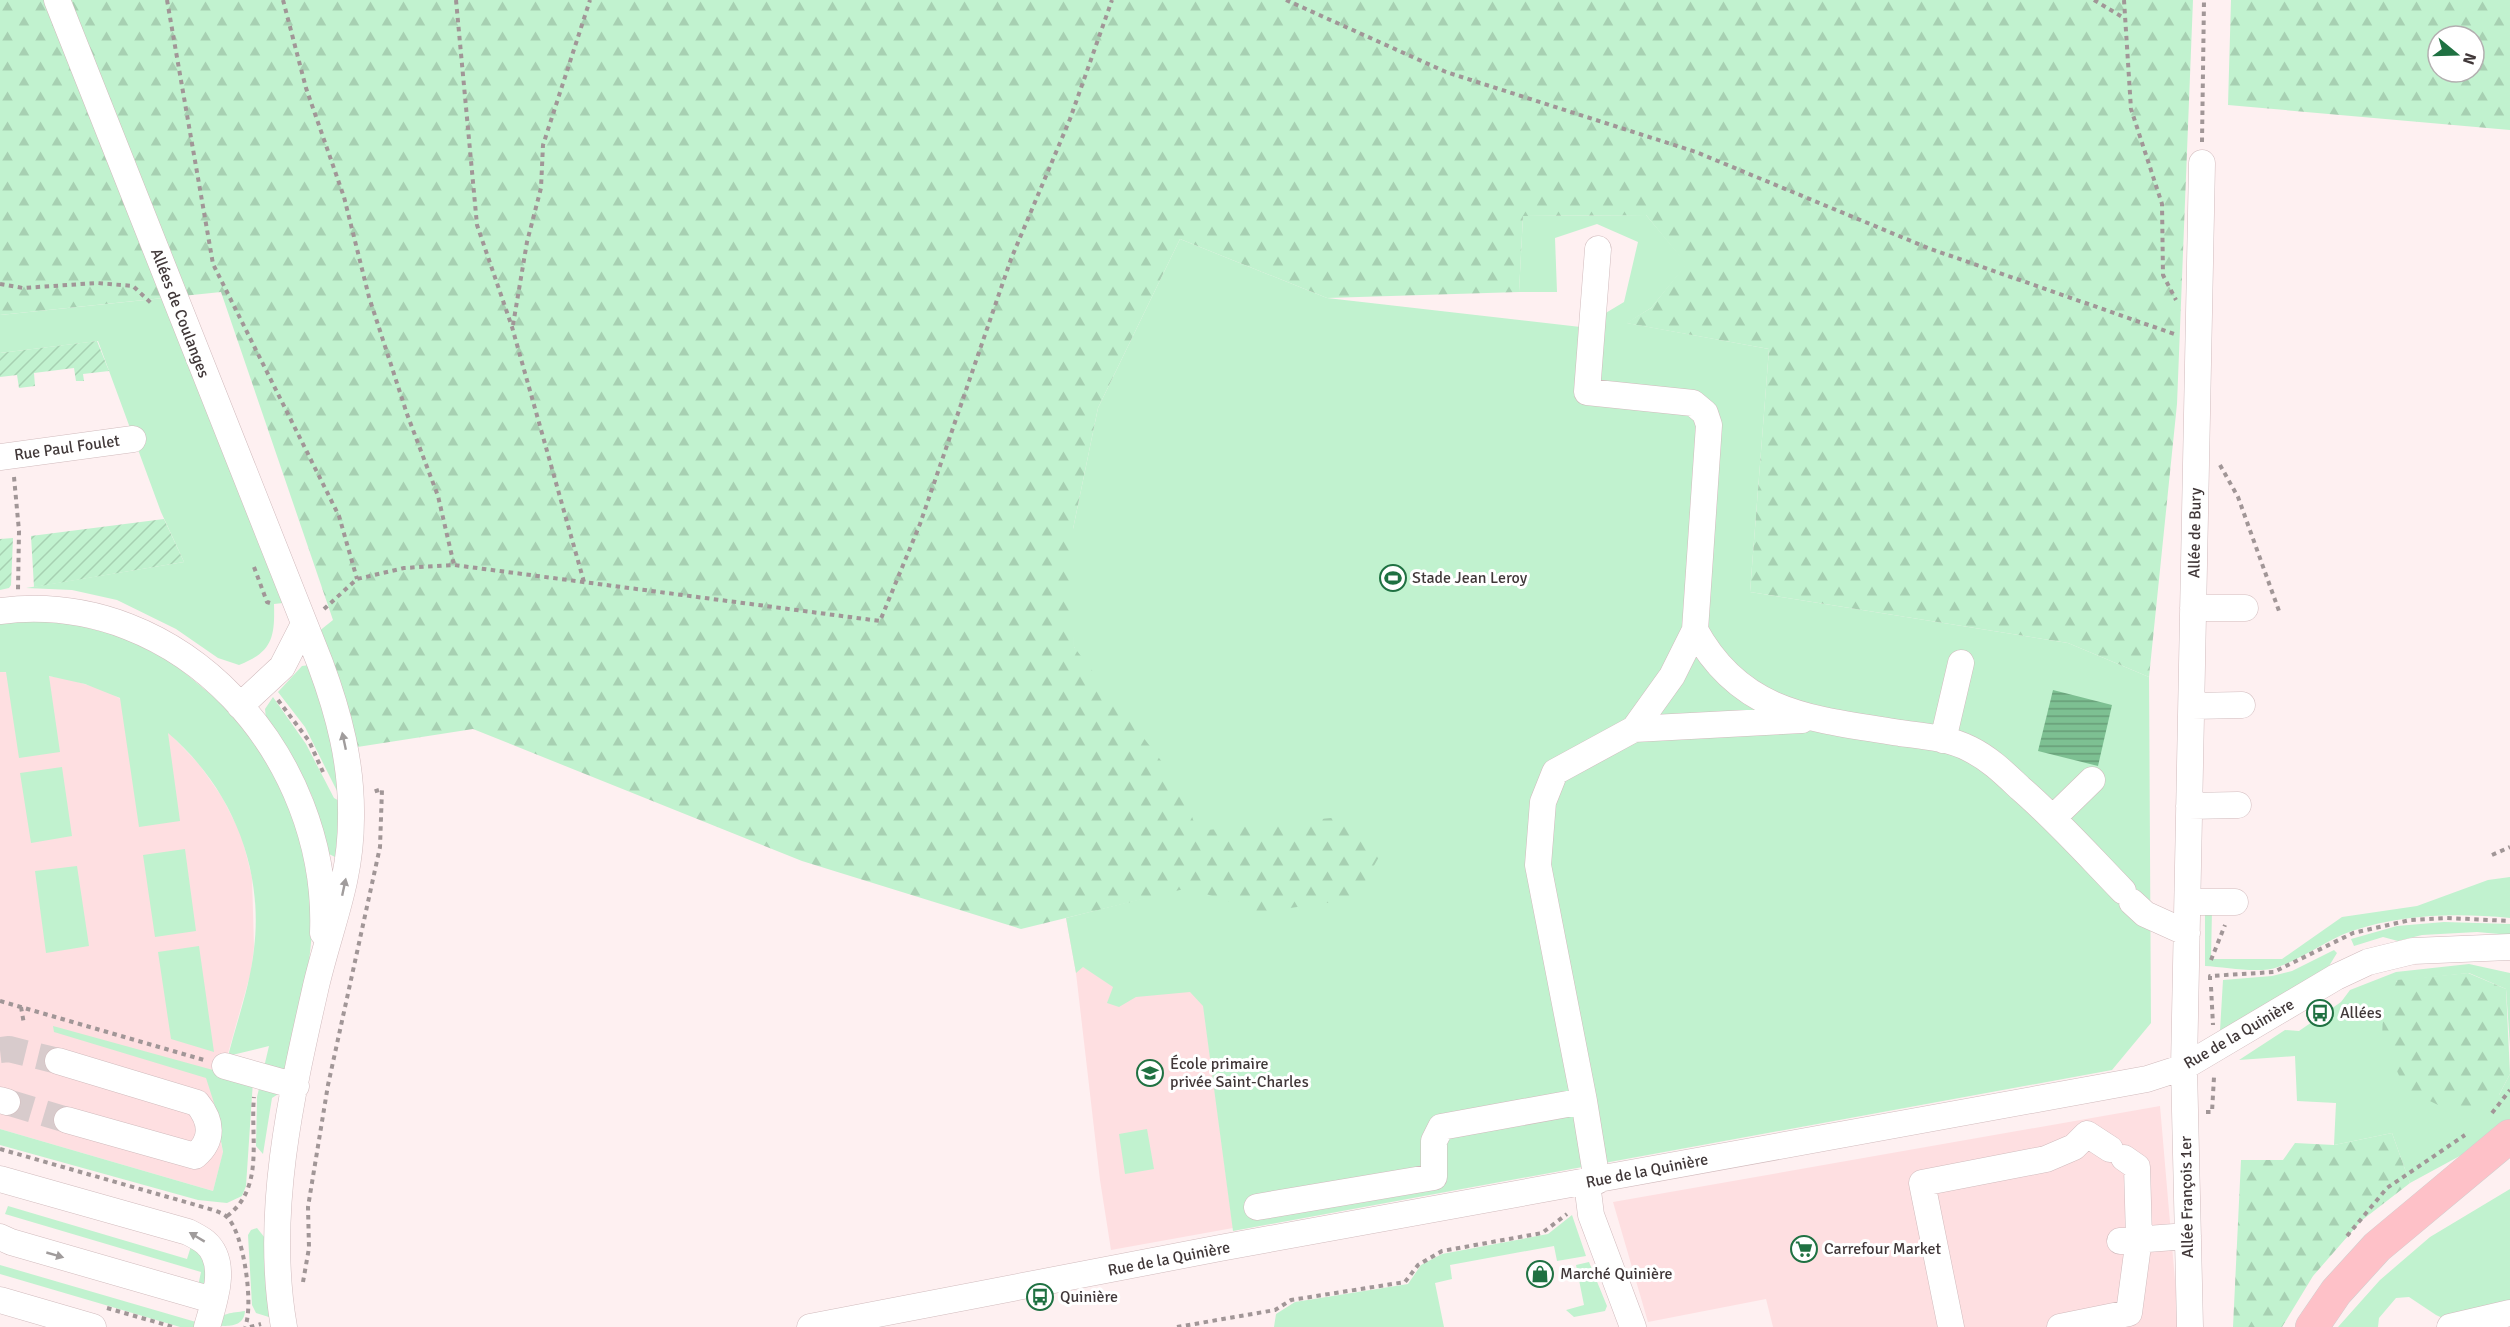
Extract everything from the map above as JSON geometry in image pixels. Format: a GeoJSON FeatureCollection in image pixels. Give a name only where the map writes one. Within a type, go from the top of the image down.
{"type":"FeatureCollection","features":[{"type":"Feature","properties":{"kind":"main road"},"geometry":{"type":"LineString","coordinates":[[2312,1327],[2336,1292],[2378,1247],[2510,1136]]}},
{"type":"Feature","properties":{"kind":"main road"},"geometry":{"type":"LineString","coordinates":[[2433,1203],[2510,1164]]}},
{"type":"Feature","properties":{"kind":"street","name":"Allées de Coulanges"},"geometry":{"type":"LineString","coordinates":[[57,0],[332,695],[344,739],[358,797],[344,886],[316,984]]}},
{"type":"Feature","properties":{"kind":"street","name":"Allée de Bury"},"geometry":{"type":"LineString","coordinates":[[2184,1067],[2202,163]]}},
{"type":"Feature","properties":{"kind":"street"},"geometry":{"type":"LineString","coordinates":[[1598,249],[1587,392],[1693,403],[1705,413],[1709,425],[1695,630],[1672,676],[1634,729]]}},
{"type":"Feature","properties":{"kind":"street","name":"Rue Paul Foulet"},"geometry":{"type":"LineString","coordinates":[[6,456],[133,439]]}},
{"type":"Feature","properties":{"kind":"street"},"geometry":{"type":"LineString","coordinates":[[9,609],[51,608],[81,612],[137,630],[162,643],[204,671],[240,706],[262,733],[296,788],[312,836],[322,885],[324,913],[316,984],[283,1156],[277,1239],[284,1327]]}},
{"type":"Feature","properties":{"kind":"street"},"geometry":{"type":"LineString","coordinates":[[2193,608],[2245,608]]}},
{"type":"Feature","properties":{"kind":"street"},"geometry":{"type":"LineString","coordinates":[[240,706],[282,668],[303,626]]}},
{"type":"Feature","properties":{"kind":"street"},"geometry":{"type":"LineString","coordinates":[[1695,630],[1709,655],[1731,678],[1758,699],[1814,720]]}},
{"type":"Feature","properties":{"kind":"street"},"geometry":{"type":"LineString","coordinates":[[1943,740],[1961,663]]}},
{"type":"Feature","properties":{"kind":"street"},"geometry":{"type":"LineString","coordinates":[[2192,706],[2242,705]]}},
{"type":"Feature","properties":{"kind":"street"},"geometry":{"type":"LineString","coordinates":[[1633,1327],[1591,1215],[1592,1182],[1584,1101],[1538,865],[1543,802],[1555,772],[1634,729],[1814,720],[1943,740],[1968,747],[1987,758],[2053,818],[2145,914],[2187,933]]}},
{"type":"Feature","properties":{"kind":"street"},"geometry":{"type":"LineString","coordinates":[[2053,818],[2092,780]]}},
{"type":"Feature","properties":{"kind":"street"},"geometry":{"type":"LineString","coordinates":[[2189,806],[2238,805]]}},
{"type":"Feature","properties":{"kind":"street"},"geometry":{"type":"LineString","coordinates":[[2188,903],[2235,902]]}},
{"type":"Feature","properties":{"kind":"street","name":"Rue de la Quinière"},"geometry":{"type":"LineString","coordinates":[[810,1327],[1220,1248],[2147,1079],[2184,1067],[2336,977],[2368,962],[2413,951],[2510,947]]}},
{"type":"Feature","properties":{"kind":"street","name":"Rue de la Quinière"},"geometry":{"type":"LineString","coordinates":[[2458,948],[2489,953],[2510,961]]}},
{"type":"Feature","properties":{"kind":"street"},"geometry":{"type":"LineString","coordinates":[[58,1061],[197,1103],[207,1115],[208,1133],[205,1147],[195,1156],[67,1120]]}},
{"type":"Feature","properties":{"kind":"street"},"geometry":{"type":"LineString","coordinates":[[225,1066],[296,1086]]}},
{"type":"Feature","properties":{"kind":"street","name":"Allée François 1er"},"geometry":{"type":"LineString","coordinates":[[2184,1067],[2190,1327]]}},
{"type":"Feature","properties":{"kind":"street"},"geometry":{"type":"LineString","coordinates":[[1257,1207],[1434,1177],[1434,1140],[1441,1127],[1584,1101]]}},
{"type":"Feature","properties":{"kind":"street"},"geometry":{"type":"LineString","coordinates":[[1951,1327],[1922,1183],[2046,1159],[2074,1147],[2087,1134],[2137,1167],[2130,1240],[2129,1313],[2060,1327]]}},
{"type":"Feature","properties":{"kind":"street"},"geometry":{"type":"LineString","coordinates":[[0,1179],[188,1232],[206,1242],[215,1258],[219,1277],[207,1327]]}},
{"type":"Feature","properties":{"kind":"street"},"geometry":{"type":"LineString","coordinates":[[2130,1240],[2188,1236]]}},
{"type":"Feature","properties":{"kind":"street"},"geometry":{"type":"LineString","coordinates":[[0,1237],[202,1297],[211,1296],[217,1288]]}},
{"type":"Feature","properties":{"kind":"street"},"geometry":{"type":"LineString","coordinates":[[0,1300],[93,1327]]}},
{"type":"Feature","properties":{"kind":"street"},"geometry":{"type":"LineString","coordinates":[[2450,1327],[2510,1313]]}},
{"type":"Feature","properties":{"kind":"path"},"geometry":{"type":"LineString","coordinates":[[167,0],[213,264],[339,516],[357,579]]}},
{"type":"Feature","properties":{"kind":"path"},"geometry":{"type":"LineString","coordinates":[[283,0],[306,88],[344,197],[369,297],[407,414],[438,496],[454,565]]}},
{"type":"Feature","properties":{"kind":"path"},"geometry":{"type":"LineString","coordinates":[[456,0],[477,225],[512,327],[584,582]]}},
{"type":"Feature","properties":{"kind":"path"},"geometry":{"type":"LineString","coordinates":[[512,327],[527,242],[541,188],[543,145],[590,0]]}},
{"type":"Feature","properties":{"kind":"path"},"geometry":{"type":"LineString","coordinates":[[252,558],[267,602],[282,607],[303,626],[357,579],[404,568],[454,565],[880,621],[920,524],[1011,259],[1070,119],[1112,0]]}},
{"type":"Feature","properties":{"kind":"path"},"geometry":{"type":"LineString","coordinates":[[1286,0],[1446,72],[1696,152],[1928,248],[2199,343]]}},
{"type":"Feature","properties":{"kind":"path"},"geometry":{"type":"LineString","coordinates":[[2094,0],[2125,19]]}},
{"type":"Feature","properties":{"kind":"path"},"geometry":{"type":"LineString","coordinates":[[2124,0],[2131,109],[2162,204],[2163,275],[2178,304]]}},
{"type":"Feature","properties":{"kind":"path"},"geometry":{"type":"LineString","coordinates":[[2202,163],[2204,0]]}},
{"type":"Feature","properties":{"kind":"path"},"geometry":{"type":"LineString","coordinates":[[0,284],[23,288],[97,284],[133,286],[155,307]]}},
{"type":"Feature","properties":{"kind":"path"},"geometry":{"type":"LineString","coordinates":[[6,456],[19,531],[9,609]]}},
{"type":"Feature","properties":{"kind":"path"},"geometry":{"type":"LineString","coordinates":[[2217,459],[2238,497],[2279,611]]}},
{"type":"Feature","properties":{"kind":"path"},"geometry":{"type":"LineString","coordinates":[[275,696],[309,741],[324,773]]}},
{"type":"Feature","properties":{"kind":"path"},"geometry":{"type":"LineString","coordinates":[[302,1291],[309,1248],[308,1207],[328,1084],[380,847],[382,789],[358,797]]}},
{"type":"Feature","properties":{"kind":"path"},"geometry":{"type":"LineString","coordinates":[[2492,855],[2510,846]]}},
{"type":"Feature","properties":{"kind":"path"},"geometry":{"type":"LineString","coordinates":[[2210,976],[2211,959],[2235,902]]}},
{"type":"Feature","properties":{"kind":"path"},"geometry":{"type":"LineString","coordinates":[[0,1001],[225,1066]]}},
{"type":"Feature","properties":{"kind":"path"},"geometry":{"type":"LineString","coordinates":[[21,1007],[24,1024]]}},
{"type":"Feature","properties":{"kind":"path"},"geometry":{"type":"LineString","coordinates":[[2212,1112],[2214,1069]]}},
{"type":"Feature","properties":{"kind":"path"},"geometry":{"type":"LineString","coordinates":[[227,1216],[243,1202],[249,1190],[254,1165],[254,1099],[258,1076]]}},
{"type":"Feature","properties":{"kind":"path"},"geometry":{"type":"LineString","coordinates":[[1177,1327],[1275,1310],[1291,1300],[1405,1282],[1418,1265],[1442,1251],[1542,1233],[1570,1212]]}},
{"type":"Feature","properties":{"kind":"shaded area"},"geometry":{"type":"Polygon","coordinates":[[[0,672],[28,673],[68,679],[104,690],[132,705],[170,734],[199,764],[222,797],[241,834],[252,877],[254,947],[251,972],[214,1103],[223,1153],[213,1191],[0,1129],[0,672]]]}},
{"type":"Feature","properties":{"kind":"shaded area"},"geometry":{"type":"Polygon","coordinates":[[[2053,690],[2112,705],[2098,766],[2038,751],[2053,690]]]}},
{"type":"Feature","properties":{"kind":"shaded area","name":"École primaire privée Saint-Charles"},"geometry":{"type":"Polygon","coordinates":[[[1189,898],[1233,1228],[1111,1250],[1100,1180],[1076,973],[1066,918],[1189,898]]]}},
{"type":"Feature","properties":{"kind":"shaded area"},"geometry":{"type":"Polygon","coordinates":[[[2160,1106],[2179,1327],[1773,1327],[1766,1299],[1648,1322],[1613,1202],[2160,1106]]]}},
{"type":"Feature","properties":{"kind":"green space"},"geometry":{"type":"Polygon","coordinates":[[[0,0],[2193,0],[2177,404],[2149,677],[2068,643],[1750,592],[1769,349],[1626,323],[1651,308],[1686,264],[1646,215],[1523,216],[1519,292],[1327,298],[1180,239],[1098,408],[1073,529],[1074,647],[1182,788],[1197,831],[1341,817],[1380,855],[1355,899],[1260,912],[1188,888],[1021,929],[802,861],[473,729],[351,748],[313,636],[333,620],[221,292],[0,315],[0,0]]]}},
{"type":"Feature","properties":{"kind":"green space"},"geometry":{"type":"Polygon","coordinates":[[[2231,0],[2510,0],[2510,130],[2228,105],[2231,0]]]}},
{"type":"Feature","properties":{"kind":"green space"},"geometry":{"type":"Polygon","coordinates":[[[1646,215],[1687,264],[1651,308],[1627,323],[1769,349],[1750,592],[2068,643],[2149,677],[2151,1023],[2112,1070],[1233,1231],[1203,1006],[1190,992],[1136,997],[1119,1007],[1107,1003],[1113,987],[1083,967],[1076,973],[1066,918],[1188,887],[1074,647],[1073,529],[1098,408],[1180,239],[1327,298],[1598,329],[1599,317],[1624,302],[1638,242],[1597,224],[1555,238],[1557,292],[1519,292],[1523,216],[1646,215]]]}},
{"type":"Feature","properties":{"kind":"green space"},"geometry":{"type":"Polygon","coordinates":[[[164,298],[283,603],[274,604],[274,626],[265,649],[259,655],[239,665],[218,658],[176,629],[117,600],[72,590],[26,588],[184,562],[161,512],[98,341],[0,353],[0,315],[164,298]]]}},
{"type":"Feature","properties":{"kind":"green space"},"geometry":{"type":"Polygon","coordinates":[[[97,341],[109,371],[83,374],[84,381],[76,381],[74,368],[34,373],[35,386],[19,388],[17,375],[0,377],[0,353],[97,341]]]}},
{"type":"Feature","properties":{"kind":"green space"},"geometry":{"type":"Polygon","coordinates":[[[164,519],[184,562],[34,587],[31,536],[164,519]]]}},
{"type":"Feature","properties":{"kind":"green space"},"geometry":{"type":"Polygon","coordinates":[[[13,538],[11,585],[9,588],[0,590],[0,539],[13,538]]]}},
{"type":"Feature","properties":{"kind":"green space"},"geometry":{"type":"Polygon","coordinates":[[[57,620],[123,637],[173,663],[233,713],[272,767],[302,838],[312,893],[312,933],[308,972],[283,1091],[272,1098],[263,1154],[256,1146],[257,1097],[269,1046],[228,1056],[250,976],[256,918],[254,888],[248,859],[238,830],[226,803],[209,778],[190,754],[168,733],[180,821],[139,827],[120,698],[85,684],[49,676],[60,752],[19,758],[6,672],[0,672],[0,622],[57,620]]]}},
{"type":"Feature","properties":{"kind":"green space"},"geometry":{"type":"Polygon","coordinates":[[[310,665],[340,750],[338,793],[305,727],[278,692],[302,666],[310,665]]]}},
{"type":"Feature","properties":{"kind":"green space"},"geometry":{"type":"Polygon","coordinates":[[[273,697],[306,744],[334,798],[343,803],[342,852],[335,857],[329,854],[312,796],[292,756],[266,719],[265,709],[273,697]]]}},
{"type":"Feature","properties":{"kind":"green space"},"geometry":{"type":"Polygon","coordinates":[[[62,767],[72,836],[31,843],[20,773],[62,767]]]}},
{"type":"Feature","properties":{"kind":"green space"},"geometry":{"type":"Polygon","coordinates":[[[185,849],[196,931],[155,937],[143,855],[185,849]]]}},
{"type":"Feature","properties":{"kind":"green space"},"geometry":{"type":"Polygon","coordinates":[[[77,866],[89,946],[46,953],[35,871],[77,866]]]}},
{"type":"Feature","properties":{"kind":"green space"},"geometry":{"type":"Polygon","coordinates":[[[2510,877],[2510,918],[2450,915],[2391,921],[2342,935],[2297,959],[2271,969],[2252,970],[2205,966],[2205,910],[2212,910],[2211,959],[2282,959],[2342,917],[2417,906],[2488,880],[2510,877]]]}},
{"type":"Feature","properties":{"kind":"green space"},"geometry":{"type":"Polygon","coordinates":[[[2444,922],[2510,924],[2510,935],[2477,932],[2422,935],[2398,941],[2383,937],[2354,946],[2351,939],[2397,926],[2444,922]]]}},
{"type":"Feature","properties":{"kind":"green space"},"geometry":{"type":"Polygon","coordinates":[[[199,946],[214,1052],[171,1039],[158,952],[199,946]]]}},
{"type":"Feature","properties":{"kind":"green space"},"geometry":{"type":"Polygon","coordinates":[[[2334,950],[2337,953],[2329,966],[2220,1031],[2223,980],[2272,976],[2292,971],[2334,950]]]}},
{"type":"Feature","properties":{"kind":"green space"},"geometry":{"type":"Polygon","coordinates":[[[2469,964],[2510,973],[2510,1046],[2506,989],[2469,973],[2396,981],[2499,1095],[2510,1074],[2510,1120],[2491,1139],[2410,1183],[2392,1133],[2334,1145],[2336,1103],[2297,1101],[2295,1056],[2239,1060],[2285,1030],[2299,1031],[2341,1002],[2350,990],[2396,972],[2469,964]]]}},
{"type":"Feature","properties":{"kind":"green space"},"geometry":{"type":"Polygon","coordinates":[[[2468,973],[2506,989],[2510,1074],[2499,1095],[2467,1119],[2405,1089],[2382,1037],[2383,1016],[2397,980],[2468,973]]]}},
{"type":"Feature","properties":{"kind":"green space"},"geometry":{"type":"Polygon","coordinates":[[[53,1026],[253,1081],[246,1186],[242,1196],[227,1203],[198,1200],[0,1145],[0,1129],[213,1191],[223,1152],[214,1103],[206,1078],[54,1032],[53,1026]]]}},
{"type":"Feature","properties":{"kind":"green space"},"geometry":{"type":"Polygon","coordinates":[[[1147,1129],[1154,1169],[1125,1174],[1119,1134],[1147,1129]]]}},
{"type":"Feature","properties":{"kind":"green space"},"geometry":{"type":"Polygon","coordinates":[[[2392,1133],[2410,1183],[2361,1221],[2313,1276],[2282,1327],[2233,1327],[2241,1160],[2283,1160],[2295,1143],[2334,1145],[2392,1133]]]}},
{"type":"Feature","properties":{"kind":"green space"},"geometry":{"type":"Polygon","coordinates":[[[2510,1189],[2510,1305],[2449,1321],[2409,1297],[2396,1298],[2379,1318],[2378,1327],[2338,1327],[2380,1280],[2430,1237],[2510,1189]]]}},
{"type":"Feature","properties":{"kind":"green space"},"geometry":{"type":"Polygon","coordinates":[[[8,1206],[187,1259],[192,1243],[209,1261],[207,1282],[202,1287],[198,1286],[201,1272],[5,1214],[8,1206]]]}},
{"type":"Feature","properties":{"kind":"green space"},"geometry":{"type":"Polygon","coordinates":[[[1572,1215],[1586,1256],[1557,1261],[1554,1246],[1450,1265],[1452,1279],[1435,1283],[1444,1327],[1274,1327],[1276,1314],[1295,1302],[1408,1284],[1421,1265],[1442,1254],[1548,1234],[1572,1215]]]}},
{"type":"Feature","properties":{"kind":"green space"},"geometry":{"type":"Polygon","coordinates":[[[257,1228],[265,1238],[272,1318],[256,1313],[252,1305],[248,1235],[251,1230],[257,1228]]]}},
{"type":"Feature","properties":{"kind":"green space"},"geometry":{"type":"Polygon","coordinates":[[[1589,1262],[1607,1306],[1605,1311],[1574,1317],[1566,1310],[1584,1305],[1576,1265],[1589,1262]]]}},
{"type":"Feature","properties":{"kind":"green space"},"geometry":{"type":"Polygon","coordinates":[[[0,1265],[196,1322],[195,1327],[180,1327],[0,1274],[0,1265]]]}},
{"type":"Feature","properties":{"kind":"green space"},"geometry":{"type":"Polygon","coordinates":[[[245,1311],[242,1320],[234,1325],[215,1325],[224,1315],[245,1311]]]}},
{"type":"Feature","properties":{"kind":"tunnel"},"geometry":{"type":"LineString","coordinates":[[0,1050],[9,1049],[58,1061]]}},
{"type":"Feature","properties":{"kind":"tunnel"},"geometry":{"type":"LineString","coordinates":[[7,1102],[67,1120]]}},
{"type":"Feature","properties":{"kind":"place","name":"Stade Jean Leroy"},"geometry":{"type":"Point","coordinates":[1393,578]}},
{"type":"Feature","properties":{"kind":"place","name":"Allées"},"geometry":{"type":"Point","coordinates":[2320,1013]}},
{"type":"Feature","properties":{"kind":"place","name":"École primaire privée Saint-Charles"},"geometry":{"type":"Point","coordinates":[1150,1073]}},
{"type":"Feature","properties":{"kind":"place","name":"Carrefour Market"},"geometry":{"type":"Point","coordinates":[1804,1249]}},
{"type":"Feature","properties":{"kind":"place","name":"Marché Quinière"},"geometry":{"type":"Point","coordinates":[1540,1274]}},
{"type":"Feature","properties":{"kind":"place","name":"Quinière"},"geometry":{"type":"Point","coordinates":[1040,1297]}}]}
